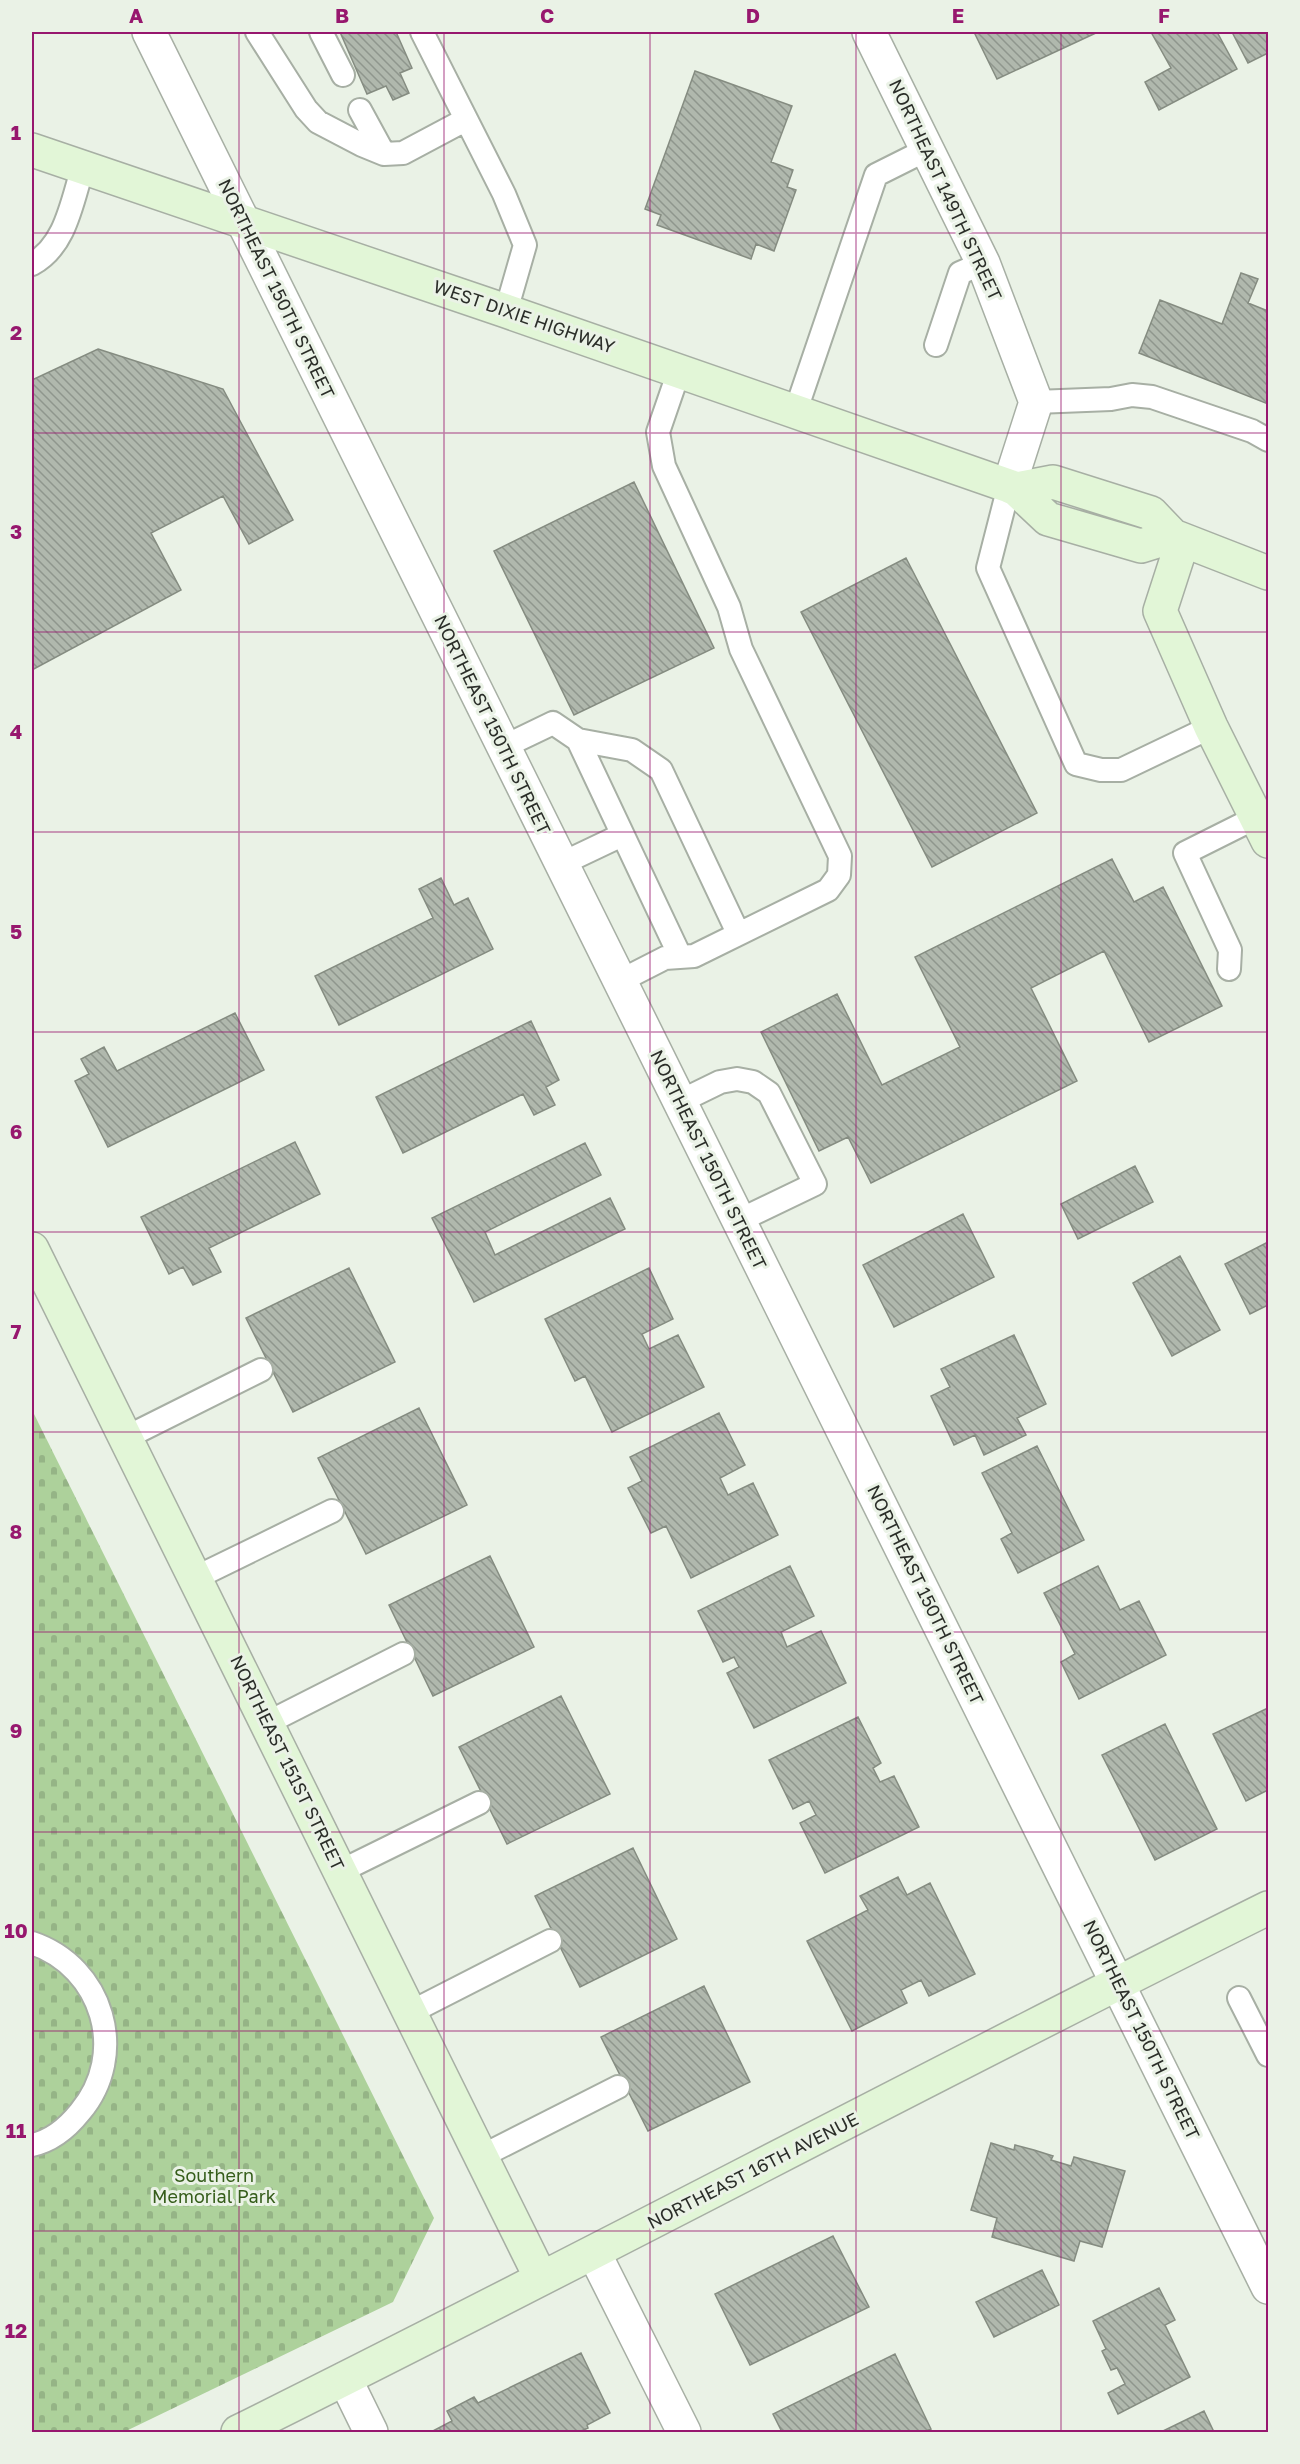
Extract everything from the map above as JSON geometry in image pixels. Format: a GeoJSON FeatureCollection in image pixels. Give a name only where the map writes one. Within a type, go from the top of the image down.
{"type":"FeatureCollection","features":[{"type":"Feature","properties":{"kind":"street","name":"NORTHEAST 150TH STREET"},"geometry":{"type":"LineString","coordinates":[[149,32],[1269,2287]]}},
{"type":"Feature","properties":{"kind":"street","name":"NORTHEAST 149TH STREET"},"geometry":{"type":"LineString","coordinates":[[869,32],[983,263],[1036,402]]}},
{"type":"Feature","properties":{"kind":"street","name":"WEST DIXIE HIGHWAY"},"geometry":{"type":"LineString","coordinates":[[32,150],[796,410],[1012,488],[1048,519],[1141,546],[1178,538]]}},
{"type":"Feature","properties":{"kind":"street"},"geometry":{"type":"LineString","coordinates":[[1012,488],[1036,402]]}},
{"type":"Feature","properties":{"kind":"street"},"geometry":{"type":"LineString","coordinates":[[1263,829],[1211,727],[1160,611],[1178,538],[1269,573]]}},
{"type":"Feature","properties":{"kind":"street","name":"NORTHEAST 151ST STREET"},"geometry":{"type":"LineString","coordinates":[[32,1249],[541,2278]]}},
{"type":"Feature","properties":{"kind":"street","name":"NORTHEAST 16TH AVENUE"},"geometry":{"type":"LineString","coordinates":[[238,2433],[1269,1908]]}},
{"type":"Feature","properties":{"kind":"street"},"geometry":{"type":"LineString","coordinates":[[594,2253],[684,2433]]}},
{"type":"Feature","properties":{"kind":"street"},"geometry":{"type":"LineString","coordinates":[[345,2379],[371,2433]]}},
{"type":"Feature","properties":{"kind":"lane"},"geometry":{"type":"LineString","coordinates":[[257,32],[312,116],[344,137],[384,154],[403,153],[465,120]]}},
{"type":"Feature","properties":{"kind":"lane"},"geometry":{"type":"LineString","coordinates":[[321,32],[343,75]]}},
{"type":"Feature","properties":{"kind":"lane"},"geometry":{"type":"LineString","coordinates":[[422,32],[504,194],[525,245],[506,311]]}},
{"type":"Feature","properties":{"kind":"lane"},"geometry":{"type":"LineString","coordinates":[[360,110],[384,154]]}},
{"type":"Feature","properties":{"kind":"lane"},"geometry":{"type":"LineString","coordinates":[[796,410],[876,175],[928,149]]}},
{"type":"Feature","properties":{"kind":"lane"},"geometry":{"type":"LineString","coordinates":[[32,264],[42,258],[62,232],[83,167]]}},
{"type":"Feature","properties":{"kind":"lane"},"geometry":{"type":"LineString","coordinates":[[936,345],[960,273],[983,263]]}},
{"type":"Feature","properties":{"kind":"lane"},"geometry":{"type":"LineString","coordinates":[[620,981],[665,958],[693,956],[828,890],[839,875],[840,856],[741,649],[729,607],[664,466],[658,432],[679,371]]}},
{"type":"Feature","properties":{"kind":"lane"},"geometry":{"type":"LineString","coordinates":[[1036,402],[1111,399],[1132,395],[1152,397],[1252,431],[1269,440]]}},
{"type":"Feature","properties":{"kind":"lane"},"geometry":{"type":"LineString","coordinates":[[1012,488],[988,568],[1076,764],[1101,770],[1121,770],[1211,727]]}},
{"type":"Feature","properties":{"kind":"lane"},"geometry":{"type":"LineString","coordinates":[[503,747],[553,723],[578,740],[632,750],[661,770],[738,933]]}},
{"type":"Feature","properties":{"kind":"lane"},"geometry":{"type":"LineString","coordinates":[[578,740],[681,956]]}},
{"type":"Feature","properties":{"kind":"lane"},"geometry":{"type":"LineString","coordinates":[[1229,969],[1230,950],[1185,853],[1263,829]]}},
{"type":"Feature","properties":{"kind":"lane"},"geometry":{"type":"LineString","coordinates":[[561,864],[622,835]]}},
{"type":"Feature","properties":{"kind":"lane"},"geometry":{"type":"LineString","coordinates":[[679,1102],[720,1082],[737,1079],[753,1082],[769,1093],[815,1184],[738,1221]]}},
{"type":"Feature","properties":{"kind":"lane"},"geometry":{"type":"LineString","coordinates":[[125,1438],[261,1370]]}},
{"type":"Feature","properties":{"kind":"lane"},"geometry":{"type":"LineString","coordinates":[[195,1578],[332,1511]]}},
{"type":"Feature","properties":{"kind":"lane"},"geometry":{"type":"LineString","coordinates":[[267,1723],[403,1654]]}},
{"type":"Feature","properties":{"kind":"lane"},"geometry":{"type":"LineString","coordinates":[[341,1871],[479,1803]]}},
{"type":"Feature","properties":{"kind":"lane"},"geometry":{"type":"LineString","coordinates":[[411,2012],[550,1941]]}},
{"type":"Feature","properties":{"kind":"lane"},"geometry":{"type":"LineString","coordinates":[[32,1943],[47,1948],[75,1968],[95,1997],[106,2031],[104,2066],[92,2098],[69,2126],[32,2145]]}},
{"type":"Feature","properties":{"kind":"lane"},"geometry":{"type":"LineString","coordinates":[[1239,1998],[1269,2055]]}},
{"type":"Feature","properties":{"kind":"lane"},"geometry":{"type":"LineString","coordinates":[[482,2156],[618,2087]]}},
{"type":"Feature","properties":{"kind":"green space","name":"Southern Memorial Park"},"geometry":{"type":"Polygon","coordinates":[[[32,1410],[434,2218],[393,2302],[124,2432],[32,2432],[32,1410]]]}},
{"type":"Feature","properties":{"kind":"building"},"geometry":{"type":"Polygon","coordinates":[[[340,32],[396,32],[412,68],[400,73],[409,93],[393,100],[386,86],[367,94],[340,32]]]}},
{"type":"Feature","properties":{"kind":"building"},"geometry":{"type":"Polygon","coordinates":[[[974,32],[1098,32],[997,79],[974,32]]]}},
{"type":"Feature","properties":{"kind":"building"},"geometry":{"type":"Polygon","coordinates":[[[1151,32],[1217,32],[1237,69],[1159,110],[1145,82],[1171,68],[1151,32]]]}},
{"type":"Feature","properties":{"kind":"building"},"geometry":{"type":"Polygon","coordinates":[[[1232,32],[1268,32],[1268,53],[1248,63],[1232,32]]]}},
{"type":"Feature","properties":{"kind":"building"},"geometry":{"type":"Polygon","coordinates":[[[695,71],[792,106],[771,162],[793,170],[787,187],[796,190],[774,251],[756,244],[751,259],[657,225],[661,215],[645,209],[695,71]]]}},
{"type":"Feature","properties":{"kind":"building"},"geometry":{"type":"Polygon","coordinates":[[[1241,273],[1258,279],[1248,303],[1268,311],[1268,404],[1139,353],[1160,300],[1222,324],[1241,273]]]}},
{"type":"Feature","properties":{"kind":"building"},"geometry":{"type":"Polygon","coordinates":[[[98,349],[223,389],[293,520],[249,544],[223,496],[151,533],[181,590],[32,670],[32,380],[98,349]]]}},
{"type":"Feature","properties":{"kind":"building"},"geometry":{"type":"Polygon","coordinates":[[[634,482],[714,648],[574,715],[494,551],[634,482]]]}},
{"type":"Feature","properties":{"kind":"building"},"geometry":{"type":"Polygon","coordinates":[[[906,558],[1037,813],[932,867],[801,612],[906,558]]]}},
{"type":"Feature","properties":{"kind":"building"},"geometry":{"type":"Polygon","coordinates":[[[1112,859],[1134,902],[1163,887],[1222,1006],[1149,1042],[1104,951],[1031,988],[1077,1081],[871,1183],[848,1137],[819,1151],[761,1032],[837,994],[882,1085],[960,1047],[915,957],[1112,859]]]}},
{"type":"Feature","properties":{"kind":"building"},"geometry":{"type":"Polygon","coordinates":[[[441,878],[454,905],[468,898],[493,949],[339,1025],[315,976],[433,918],[419,889],[441,878]]]}},
{"type":"Feature","properties":{"kind":"building"},"geometry":{"type":"Polygon","coordinates":[[[235,1013],[264,1070],[108,1147],[75,1081],[89,1074],[81,1059],[104,1047],[117,1071],[235,1013]]]}},
{"type":"Feature","properties":{"kind":"building"},"geometry":{"type":"Polygon","coordinates":[[[531,1021],[559,1080],[546,1087],[555,1105],[534,1115],[523,1094],[403,1153],[376,1097],[531,1021]]]}},
{"type":"Feature","properties":{"kind":"building"},"geometry":{"type":"Polygon","coordinates":[[[295,1142],[320,1194],[209,1248],[221,1272],[193,1285],[183,1267],[169,1274],[141,1217],[295,1142]]]}},
{"type":"Feature","properties":{"kind":"building"},"geometry":{"type":"Polygon","coordinates":[[[585,1143],[601,1175],[485,1232],[495,1255],[610,1198],[625,1229],[474,1302],[432,1218],[585,1143]]]}},
{"type":"Feature","properties":{"kind":"building"},"geometry":{"type":"Polygon","coordinates":[[[1135,1166],[1153,1202],[1078,1239],[1061,1204],[1135,1166]]]}},
{"type":"Feature","properties":{"kind":"building"},"geometry":{"type":"Polygon","coordinates":[[[963,1214],[994,1277],[894,1327],[863,1265],[963,1214]]]}},
{"type":"Feature","properties":{"kind":"building"},"geometry":{"type":"Polygon","coordinates":[[[1268,1242],[1268,1305],[1250,1314],[1225,1264],[1268,1242]]]}},
{"type":"Feature","properties":{"kind":"building"},"geometry":{"type":"Polygon","coordinates":[[[1180,1256],[1220,1330],[1172,1356],[1133,1283],[1180,1256]]]}},
{"type":"Feature","properties":{"kind":"building"},"geometry":{"type":"Polygon","coordinates":[[[349,1268],[395,1362],[293,1412],[246,1318],[349,1268]]]}},
{"type":"Feature","properties":{"kind":"building"},"geometry":{"type":"Polygon","coordinates":[[[649,1268],[673,1319],[642,1334],[649,1349],[678,1335],[704,1387],[612,1432],[585,1376],[575,1381],[545,1319],[649,1268]]]}},
{"type":"Feature","properties":{"kind":"building"},"geometry":{"type":"Polygon","coordinates":[[[1014,1335],[1046,1404],[1017,1418],[1026,1435],[984,1455],[975,1435],[954,1445],[931,1396],[950,1387],[941,1369],[1014,1335]]]}},
{"type":"Feature","properties":{"kind":"building"},"geometry":{"type":"Polygon","coordinates":[[[419,1408],[467,1505],[366,1554],[318,1458],[419,1408]]]}},
{"type":"Feature","properties":{"kind":"building"},"geometry":{"type":"Polygon","coordinates":[[[719,1413],[745,1465],[720,1478],[728,1495],[753,1483],[778,1535],[691,1578],[666,1526],[651,1533],[628,1488],[642,1481],[630,1457],[719,1413]]]}},
{"type":"Feature","properties":{"kind":"building"},"geometry":{"type":"Polygon","coordinates":[[[1037,1446],[1084,1540],[1018,1573],[1001,1539],[1012,1533],[982,1473],[1037,1446]]]}},
{"type":"Feature","properties":{"kind":"building"},"geometry":{"type":"Polygon","coordinates":[[[490,1556],[534,1647],[433,1696],[389,1605],[490,1556]]]}},
{"type":"Feature","properties":{"kind":"building"},"geometry":{"type":"Polygon","coordinates":[[[790,1566],[814,1616],[781,1632],[787,1647],[821,1631],[846,1683],[754,1728],[727,1673],[739,1667],[734,1657],[723,1662],[698,1611],[790,1566]]]}},
{"type":"Feature","properties":{"kind":"building"},"geometry":{"type":"Polygon","coordinates":[[[1098,1566],[1120,1610],[1139,1601],[1166,1655],[1079,1699],[1061,1662],[1075,1654],[1044,1593],[1098,1566]]]}},
{"type":"Feature","properties":{"kind":"building"},"geometry":{"type":"Polygon","coordinates":[[[561,1696],[610,1794],[507,1844],[459,1747],[561,1696]]]}},
{"type":"Feature","properties":{"kind":"building"},"geometry":{"type":"Polygon","coordinates":[[[1268,1708],[1268,1790],[1246,1801],[1213,1734],[1268,1708]]]}},
{"type":"Feature","properties":{"kind":"building"},"geometry":{"type":"Polygon","coordinates":[[[858,1717],[881,1763],[873,1768],[880,1782],[894,1776],[919,1827],[825,1873],[800,1823],[816,1815],[809,1801],[793,1809],[769,1760],[858,1717]]]}},
{"type":"Feature","properties":{"kind":"building"},"geometry":{"type":"Polygon","coordinates":[[[1165,1724],[1217,1829],[1155,1860],[1102,1755],[1165,1724]]]}},
{"type":"Feature","properties":{"kind":"building"},"geometry":{"type":"Polygon","coordinates":[[[633,1848],[677,1939],[580,1987],[535,1896],[633,1848]]]}},
{"type":"Feature","properties":{"kind":"building"},"geometry":{"type":"Polygon","coordinates":[[[898,1877],[907,1895],[930,1883],[975,1974],[929,1996],[921,1980],[901,1990],[907,2003],[852,2031],[807,1941],[868,1910],[860,1896],[898,1877]]]}},
{"type":"Feature","properties":{"kind":"building"},"geometry":{"type":"Polygon","coordinates":[[[704,1986],[750,2082],[648,2131],[601,2037],[704,1986]]]}},
{"type":"Feature","properties":{"kind":"building"},"geometry":{"type":"Polygon","coordinates":[[[991,2143],[1014,2150],[1015,2145],[1034,2150],[1053,2156],[1051,2160],[1071,2166],[1074,2157],[1125,2171],[1102,2247],[1080,2241],[1074,2261],[992,2237],[997,2218],[971,2210],[991,2143]]]}},
{"type":"Feature","properties":{"kind":"building"},"geometry":{"type":"Polygon","coordinates":[[[833,2236],[869,2307],[750,2365],[715,2294],[833,2236]]]}},
{"type":"Feature","properties":{"kind":"building"},"geometry":{"type":"Polygon","coordinates":[[[1042,2270],[1059,2305],[994,2337],[976,2302],[1042,2270]]]}},
{"type":"Feature","properties":{"kind":"building"},"geometry":{"type":"Polygon","coordinates":[[[1159,2288],[1175,2320],[1165,2325],[1190,2377],[1118,2414],[1108,2393],[1125,2384],[1117,2368],[1111,2370],[1102,2351],[1106,2349],[1093,2321],[1159,2288]]]}},
{"type":"Feature","properties":{"kind":"building"},"geometry":{"type":"Polygon","coordinates":[[[581,2353],[610,2413],[587,2425],[588,2428],[579,2432],[431,2432],[452,2421],[447,2411],[474,2397],[478,2403],[581,2353]]]}},
{"type":"Feature","properties":{"kind":"building"},"geometry":{"type":"Polygon","coordinates":[[[895,2354],[931,2429],[924,2432],[782,2432],[773,2414],[895,2354]]]}},
{"type":"Feature","properties":{"kind":"building"},"geometry":{"type":"Polygon","coordinates":[[[1204,2411],[1214,2432],[1161,2432],[1204,2411]]]}}]}
